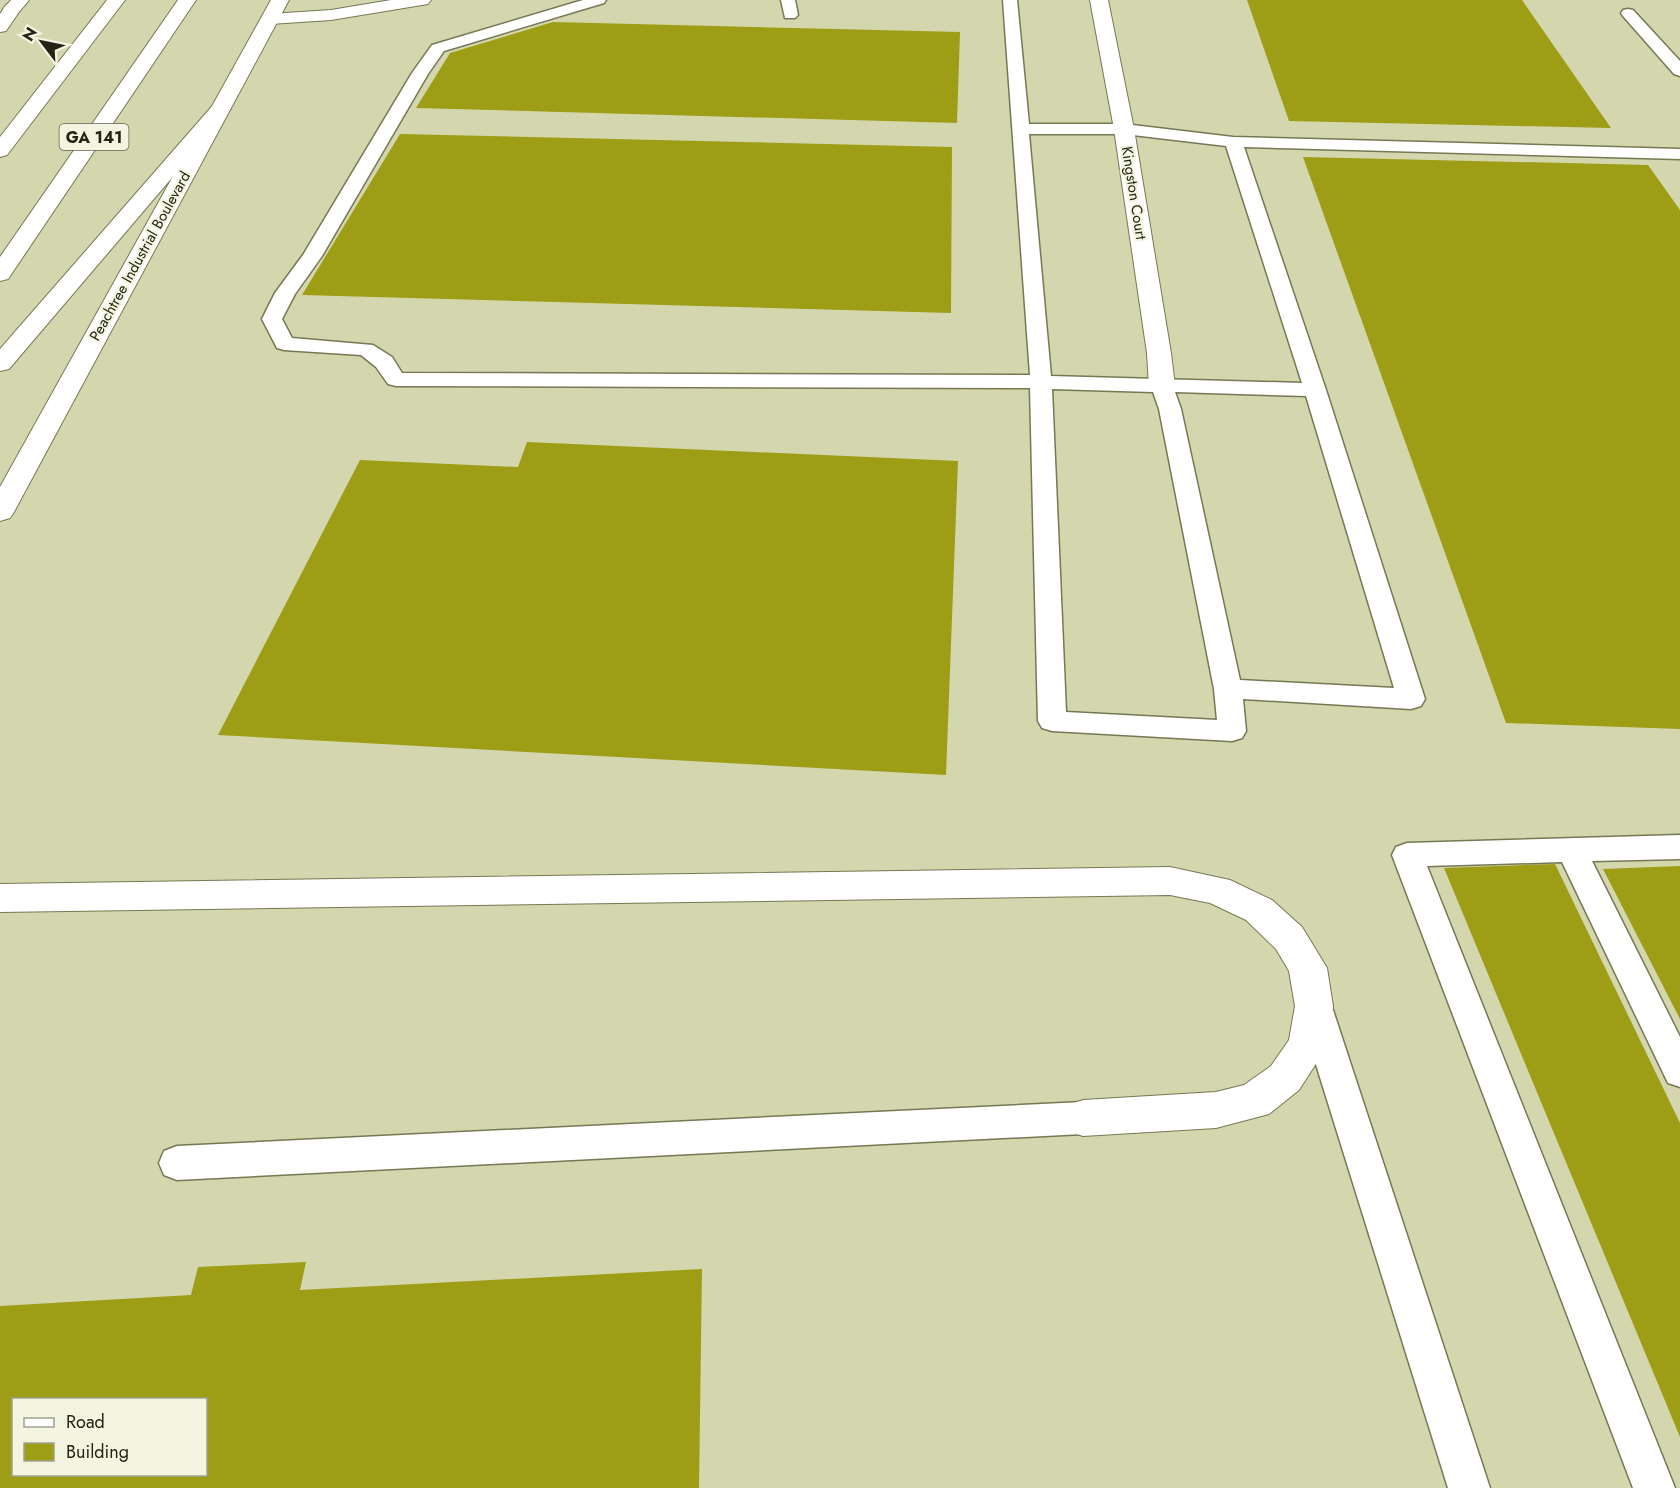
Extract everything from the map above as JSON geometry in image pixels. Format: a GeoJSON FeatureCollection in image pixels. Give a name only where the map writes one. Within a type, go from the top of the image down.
{"type":"FeatureCollection","features":[{"type":"Feature","properties":{"kind":"main road"},"geometry":{"type":"LineString","coordinates":[[0,151],[116,0]]}},
{"type":"Feature","properties":{"kind":"main road","name":"GA 141"},"geometry":{"type":"LineString","coordinates":[[0,274],[186,0]]}},
{"type":"Feature","properties":{"kind":"main road","name":"Peachtree Industrial Boulevard"},"geometry":{"type":"LineString","coordinates":[[0,512],[280,0]]}},
{"type":"Feature","properties":{"kind":"main road"},"geometry":{"type":"LineString","coordinates":[[270,18],[331,15],[422,0]]}},
{"type":"Feature","properties":{"kind":"main road","name":"Kingston Court"},"geometry":{"type":"LineString","coordinates":[[1099,0],[1124,129],[1159,353],[1162,387]]}},
{"type":"Feature","properties":{"kind":"main road"},"geometry":{"type":"LineString","coordinates":[[0,27],[10,10]]}},
{"type":"Feature","properties":{"kind":"main road"},"geometry":{"type":"LineString","coordinates":[[0,364],[220,108]]}},
{"type":"Feature","properties":{"kind":"main road"},"geometry":{"type":"LineString","coordinates":[[0,898],[1170,881],[1217,890],[1259,910],[1289,938],[1308,968],[1314,1006],[1308,1045],[1285,1078],[1255,1101],[1216,1110],[1083,1118]]}},
{"type":"Feature","properties":{"kind":"lane"},"geometry":{"type":"LineString","coordinates":[[599,0],[438,48],[420,73],[312,256],[285,293],[273,320],[284,344],[366,349],[384,362],[396,379],[1041,382],[1315,390]]}},
{"type":"Feature","properties":{"kind":"lane"},"geometry":{"type":"LineString","coordinates":[[1010,0],[1041,382],[1052,721],[1233,731],[1228,689],[1170,409],[1162,387]]}},
{"type":"Feature","properties":{"kind":"lane"},"geometry":{"type":"LineString","coordinates":[[1628,13],[1680,71]]}},
{"type":"Feature","properties":{"kind":"lane"},"geometry":{"type":"LineString","coordinates":[[1020,129],[1124,129],[1233,142],[1680,154]]}},
{"type":"Feature","properties":{"kind":"lane"},"geometry":{"type":"LineString","coordinates":[[1228,689],[1412,699],[1315,390],[1233,142]]}},
{"type":"Feature","properties":{"kind":"lane"},"geometry":{"type":"LineString","coordinates":[[1654,1488],[1407,855],[1680,847]]}},
{"type":"Feature","properties":{"kind":"lane"},"geometry":{"type":"LineString","coordinates":[[1571,850],[1680,1072]]}},
{"type":"Feature","properties":{"kind":"lane"},"geometry":{"type":"LineString","coordinates":[[1314,1006],[1469,1488]]}},
{"type":"Feature","properties":{"kind":"lane"},"geometry":{"type":"LineString","coordinates":[[177,1163],[1083,1118]]}},
{"type":"Feature","properties":{"kind":"building"},"geometry":{"type":"Polygon","coordinates":[[[1247,0],[1522,0],[1611,128],[1289,121],[1247,0]]]}},
{"type":"Feature","properties":{"kind":"building"},"geometry":{"type":"Polygon","coordinates":[[[553,22],[960,32],[957,123],[416,108],[450,53],[553,22]]]}},
{"type":"Feature","properties":{"kind":"building"},"geometry":{"type":"Polygon","coordinates":[[[400,134],[952,147],[951,313],[302,295],[400,134]]]}},
{"type":"Feature","properties":{"kind":"building"},"geometry":{"type":"Polygon","coordinates":[[[1303,157],[1648,165],[1680,210],[1680,729],[1506,723],[1303,157]]]}},
{"type":"Feature","properties":{"kind":"building"},"geometry":{"type":"Polygon","coordinates":[[[527,442],[958,461],[946,775],[218,735],[360,460],[518,467],[527,442]]]}},
{"type":"Feature","properties":{"kind":"building"},"geometry":{"type":"Polygon","coordinates":[[[1555,864],[1680,1123],[1680,1437],[1444,868],[1555,864]]]}},
{"type":"Feature","properties":{"kind":"building"},"geometry":{"type":"Polygon","coordinates":[[[1680,866],[1680,1019],[1603,869],[1680,866]]]}},
{"type":"Feature","properties":{"kind":"building"},"geometry":{"type":"Polygon","coordinates":[[[306,1262],[300,1290],[702,1269],[699,1488],[0,1488],[0,1306],[191,1295],[198,1267],[306,1262]]]}}]}
